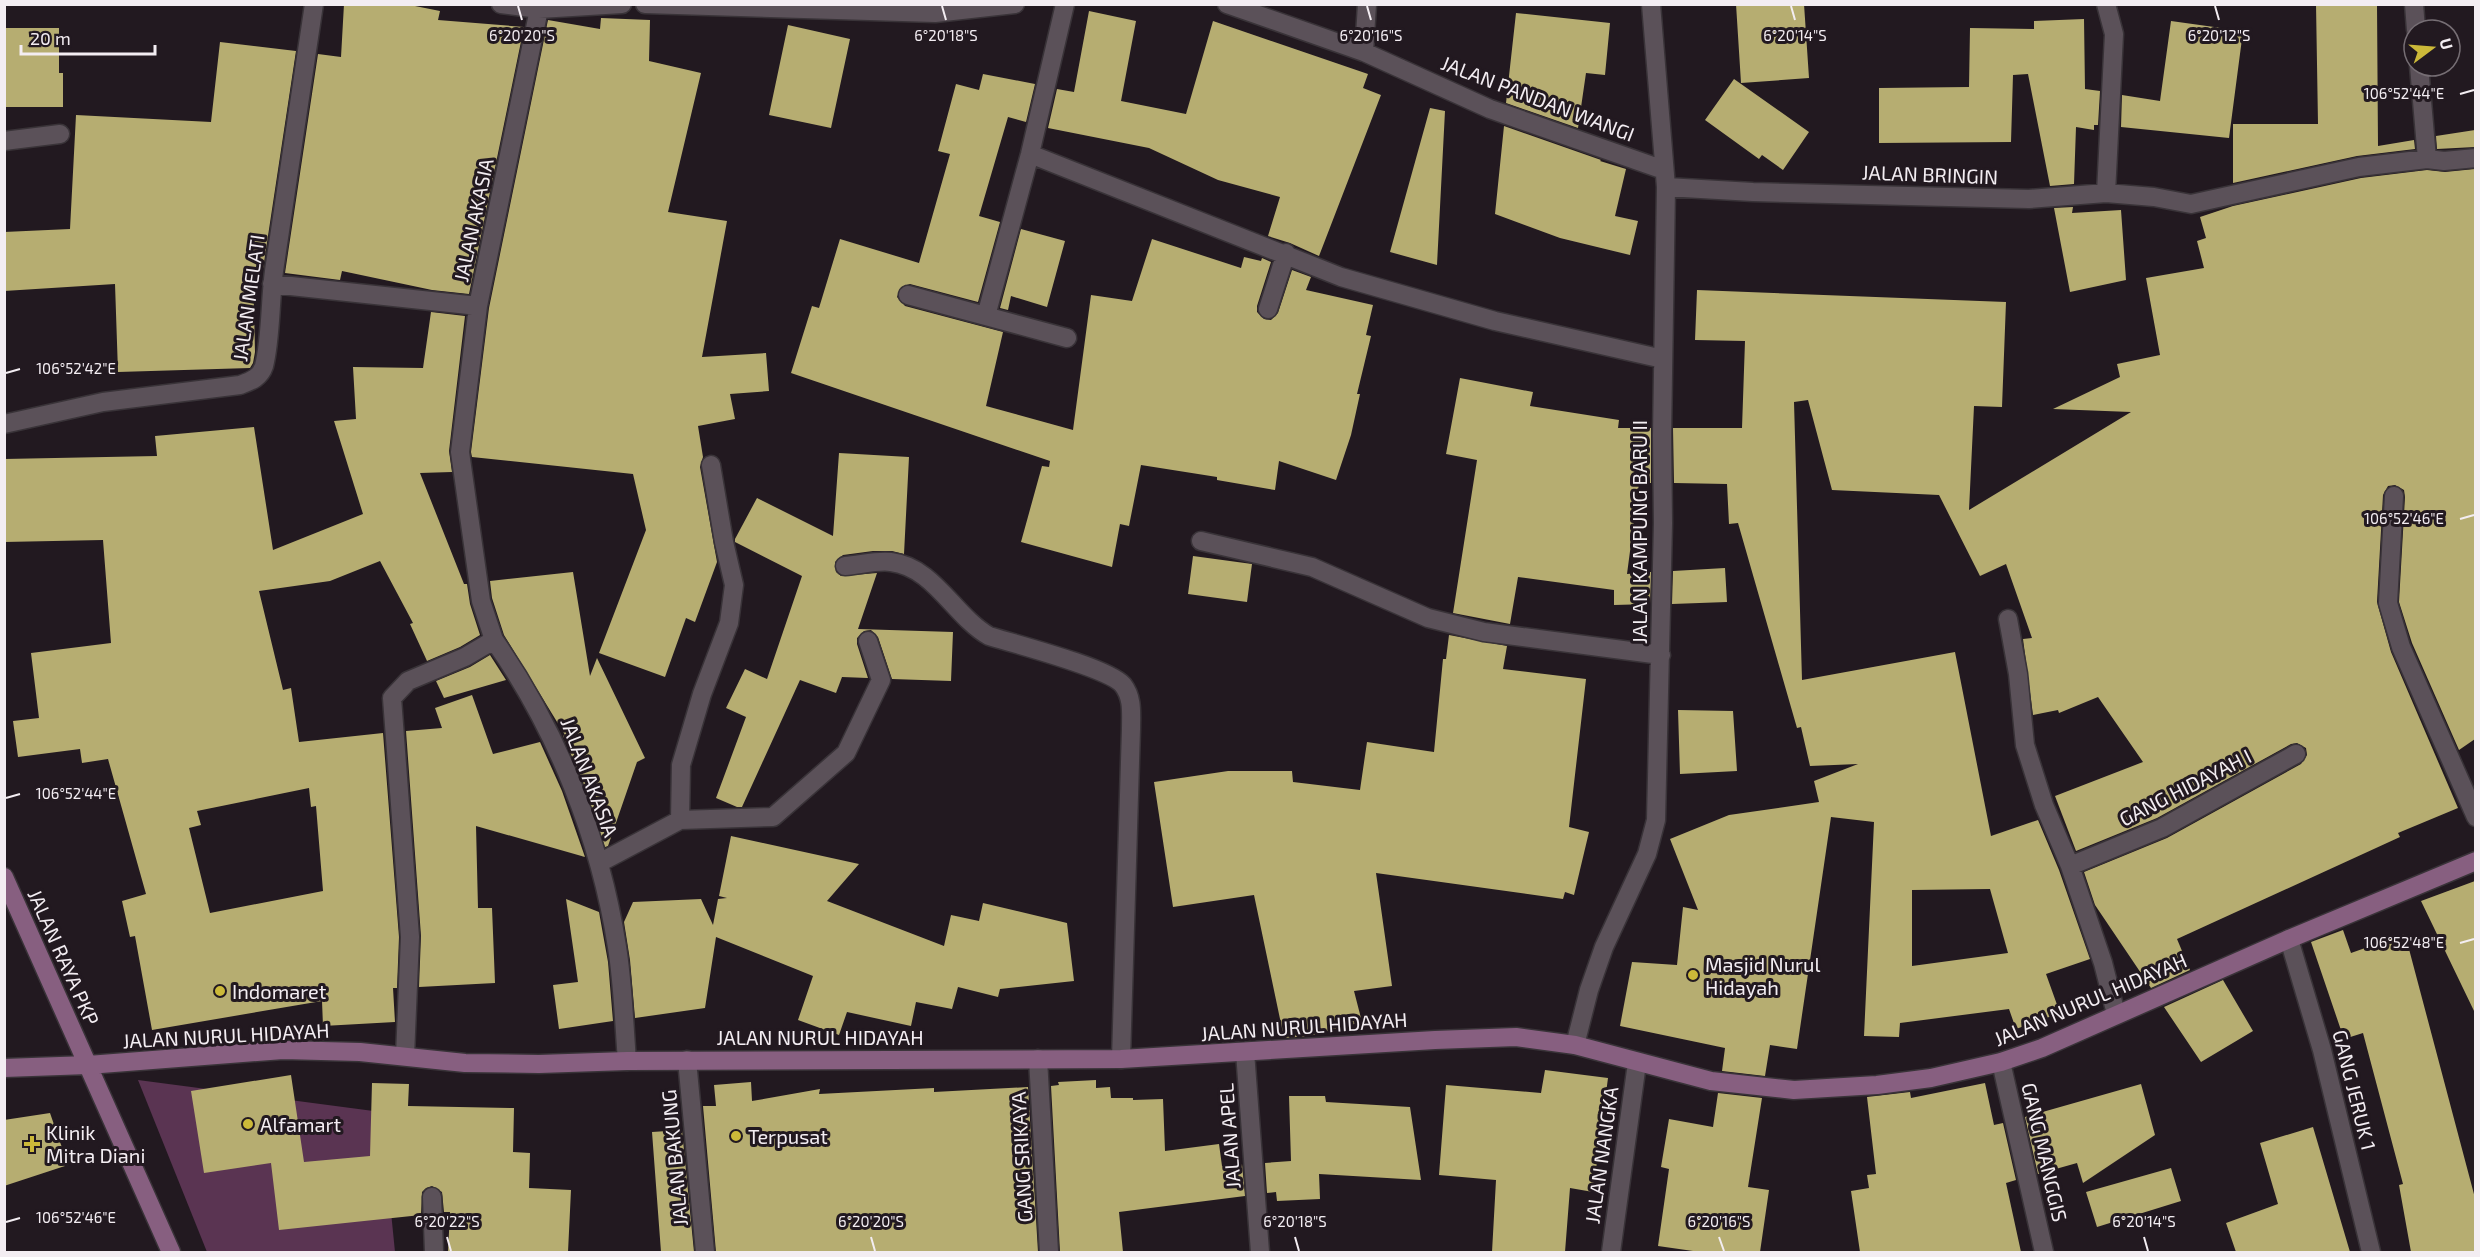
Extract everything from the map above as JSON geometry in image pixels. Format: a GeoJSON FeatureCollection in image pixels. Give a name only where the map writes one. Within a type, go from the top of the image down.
{"type":"FeatureCollection","features":[{"type":"Feature","properties":{"kind":"street","name":"JALAN MELATI"},"geometry":{"type":"LineString","coordinates":[[4,424],[103,402],[252,381],[263,367],[272,284],[314,4]]}},
{"type":"Feature","properties":{"kind":"street"},"geometry":{"type":"LineString","coordinates":[[501,4],[539,9],[621,5]]}},
{"type":"Feature","properties":{"kind":"street"},"geometry":{"type":"LineString","coordinates":[[645,4],[924,13],[1015,4]]}},
{"type":"Feature","properties":{"kind":"street"},"geometry":{"type":"LineString","coordinates":[[986,316],[1030,153],[1065,4]]}},
{"type":"Feature","properties":{"kind":"street"},"geometry":{"type":"LineString","coordinates":[[1364,52],[1367,4]]}},
{"type":"Feature","properties":{"kind":"street","name":"JALAN KAMPUNG BARU II"},"geometry":{"type":"LineString","coordinates":[[1575,1045],[1589,990],[1604,947],[1647,854],[1656,820],[1657,724],[1661,655],[1665,179],[1651,4]]}},
{"type":"Feature","properties":{"kind":"street"},"geometry":{"type":"LineString","coordinates":[[2106,4],[2114,34],[2106,193]]}},
{"type":"Feature","properties":{"kind":"street","name":"JALAN PANDAN WANGI"},"geometry":{"type":"LineString","coordinates":[[1229,5],[1364,52],[1491,109],[1665,179]]}},
{"type":"Feature","properties":{"kind":"street","name":"JALAN AKASIA"},"geometry":{"type":"LineString","coordinates":[[539,9],[478,306],[460,452],[481,601],[494,639],[544,719],[589,828],[599,863],[618,947],[627,1061]]}},
{"type":"Feature","properties":{"kind":"street"},"geometry":{"type":"LineString","coordinates":[[2420,78],[2427,159],[2444,161],[2475,158]]}},
{"type":"Feature","properties":{"kind":"street"},"geometry":{"type":"LineString","coordinates":[[4,141],[60,134]]}},
{"type":"Feature","properties":{"kind":"street"},"geometry":{"type":"LineString","coordinates":[[1030,153],[1341,277],[1495,321],[1663,359]]}},
{"type":"Feature","properties":{"kind":"street","name":"JALAN BRINGIN"},"geometry":{"type":"LineString","coordinates":[[1665,179],[1753,192],[2029,199],[2106,193],[2154,197],[2192,204],[2359,167],[2427,159]]}},
{"type":"Feature","properties":{"kind":"street"},"geometry":{"type":"LineString","coordinates":[[1268,309],[1286,254]]}},
{"type":"Feature","properties":{"kind":"street","name":"JALAN AKASIA"},"geometry":{"type":"LineString","coordinates":[[272,284],[478,306]]}},
{"type":"Feature","properties":{"kind":"street"},"geometry":{"type":"LineString","coordinates":[[908,295],[1067,338]]}},
{"type":"Feature","properties":{"kind":"street"},"geometry":{"type":"LineString","coordinates":[[680,820],[681,765],[702,694],[729,623],[734,585],[711,465]]}},
{"type":"Feature","properties":{"kind":"street"},"geometry":{"type":"LineString","coordinates":[[2394,496],[2388,603],[2401,647],[2475,817]]}},
{"type":"Feature","properties":{"kind":"street"},"geometry":{"type":"LineString","coordinates":[[1202,541],[1312,567],[1428,618],[1484,632],[1661,655]]}},
{"type":"Feature","properties":{"kind":"street"},"geometry":{"type":"LineString","coordinates":[[845,566],[890,562],[917,571],[932,583],[962,616],[983,632],[1044,654],[1090,667],[1117,679],[1124,686],[1131,704],[1131,729],[1121,1059]]}},
{"type":"Feature","properties":{"kind":"street"},"geometry":{"type":"LineString","coordinates":[[2008,619],[2018,674],[2025,745],[2044,805],[2070,866],[2103,963],[2116,1014]]}},
{"type":"Feature","properties":{"kind":"street"},"geometry":{"type":"LineString","coordinates":[[405,1056],[410,937],[392,698],[408,681],[465,657],[494,639]]}},
{"type":"Feature","properties":{"kind":"street"},"geometry":{"type":"LineString","coordinates":[[599,863],[680,820],[773,817],[846,753],[881,680],[868,641]]}},
{"type":"Feature","properties":{"kind":"street","name":"GANG HIDAYAH I"},"geometry":{"type":"LineString","coordinates":[[2070,866],[2162,828],[2296,754]]}},
{"type":"Feature","properties":{"kind":"street","name":"JALAN NURUL HIDAYAH"},"geometry":{"type":"LineString","coordinates":[[4,1068],[88,1065],[283,1050],[360,1052],[465,1063],[539,1065],[687,1060],[1121,1059],[1515,1037],[1575,1045],[1711,1081],[1794,1090],[1865,1086],[1931,1078],[2001,1062],[2042,1048],[2289,939],[2475,861]]}},
{"type":"Feature","properties":{"kind":"street","name":"JALAN RAYA PKP"},"geometry":{"type":"LineString","coordinates":[[4,877],[171,1252]]}},
{"type":"Feature","properties":{"kind":"street","name":"GANG JERUK 1"},"geometry":{"type":"LineString","coordinates":[[2289,939],[2322,1050],[2371,1252]]}},
{"type":"Feature","properties":{"kind":"street","name":"JALAN APEL"},"geometry":{"type":"LineString","coordinates":[[1245,1052],[1260,1252]]}},
{"type":"Feature","properties":{"kind":"street","name":"GANG SRIKAYA"},"geometry":{"type":"LineString","coordinates":[[1038,1059],[1049,1252]]}},
{"type":"Feature","properties":{"kind":"street","name":"JALAN BAKUNG"},"geometry":{"type":"LineString","coordinates":[[687,1060],[705,1252]]}},
{"type":"Feature","properties":{"kind":"street","name":"GANG MANGGIS"},"geometry":{"type":"LineString","coordinates":[[2001,1062],[2044,1252]]}},
{"type":"Feature","properties":{"kind":"street","name":"JALAN NANGKA"},"geometry":{"type":"LineString","coordinates":[[1611,1252],[1637,1063]]}},
{"type":"Feature","properties":{"kind":"street"},"geometry":{"type":"LineString","coordinates":[[432,1197],[434,1252]]}},
{"type":"Feature","properties":{"kind":"shaded area"},"geometry":{"type":"Polygon","coordinates":[[[138,1080],[381,1112],[395,1252],[207,1252],[138,1080]]]}},
{"type":"Feature","properties":{"kind":"building"},"geometry":{"type":"Polygon","coordinates":[[[344,4],[405,4],[440,11],[438,20],[524,27],[469,294],[432,290],[342,271],[340,280],[285,273],[318,54],[341,57],[344,4]]]}},
{"type":"Feature","properties":{"kind":"building"},"geometry":{"type":"Polygon","coordinates":[[[1736,4],[1804,4],[1809,78],[1741,83],[1736,4]]]}},
{"type":"Feature","properties":{"kind":"building"},"geometry":{"type":"Polygon","coordinates":[[[2316,4],[2377,4],[2378,146],[2414,140],[2415,149],[2357,156],[2233,183],[2233,124],[2318,124],[2316,4]]]}},
{"type":"Feature","properties":{"kind":"building"},"geometry":{"type":"Polygon","coordinates":[[[1089,11],[1136,21],[1121,101],[1186,114],[1213,21],[1368,74],[1363,88],[1381,95],[1319,256],[1268,236],[1280,197],[1218,180],[1149,148],[1048,128],[1057,89],[1074,92],[1089,11]]]}},
{"type":"Feature","properties":{"kind":"building"},"geometry":{"type":"Polygon","coordinates":[[[1516,13],[1610,23],[1605,75],[1586,73],[1578,128],[1506,103],[1516,13]]]}},
{"type":"Feature","properties":{"kind":"building"},"geometry":{"type":"Polygon","coordinates":[[[601,18],[650,20],[649,61],[701,73],[668,212],[727,221],[702,357],[766,353],[769,391],[730,394],[735,419],[698,426],[703,457],[700,467],[717,562],[695,622],[686,618],[665,677],[599,653],[646,530],[633,474],[472,457],[471,452],[489,308],[548,20],[600,29],[601,18]]]}},
{"type":"Feature","properties":{"kind":"building"},"geometry":{"type":"Polygon","coordinates":[[[2084,19],[2085,89],[2100,91],[2098,125],[2094,125],[2094,130],[2076,127],[2074,184],[2050,186],[2028,74],[2013,75],[2011,142],[1879,143],[1879,88],[1969,87],[1970,28],[2034,29],[2034,21],[2084,19]]]}},
{"type":"Feature","properties":{"kind":"building"},"geometry":{"type":"Polygon","coordinates":[[[2171,21],[2243,31],[2229,138],[2121,127],[2122,95],[2160,101],[2171,21]]]}},
{"type":"Feature","properties":{"kind":"building"},"geometry":{"type":"Polygon","coordinates":[[[788,25],[850,39],[831,128],[769,115],[788,25]]]}},
{"type":"Feature","properties":{"kind":"building"},"geometry":{"type":"Polygon","coordinates":[[[4,28],[59,28],[59,73],[63,73],[63,107],[4,107],[4,28]]]}},
{"type":"Feature","properties":{"kind":"building"},"geometry":{"type":"Polygon","coordinates":[[[220,42],[296,51],[263,269],[253,267],[255,352],[253,363],[250,368],[118,372],[115,284],[4,291],[4,232],[70,229],[76,115],[211,122],[220,42]]]}},
{"type":"Feature","properties":{"kind":"building"},"geometry":{"type":"Polygon","coordinates":[[[983,74],[1035,84],[1026,122],[1008,117],[979,216],[1000,222],[978,302],[910,284],[901,287],[897,297],[905,306],[1003,332],[986,406],[1073,430],[1091,295],[1132,301],[1152,239],[1241,268],[1244,257],[1261,261],[1262,258],[1271,262],[1257,306],[1257,312],[1264,319],[1271,320],[1278,313],[1292,270],[1311,277],[1306,290],[1373,305],[1366,335],[1371,336],[1357,394],[1360,394],[1351,435],[1336,480],[1279,461],[1275,490],[1217,480],[1217,477],[1141,465],[1129,526],[1120,524],[1112,567],[1021,542],[1042,466],[1049,467],[1050,461],[791,373],[812,306],[819,308],[840,239],[919,263],[950,154],[938,151],[956,84],[979,90],[983,74]]]}},
{"type":"Feature","properties":{"kind":"building"},"geometry":{"type":"Polygon","coordinates":[[[1734,79],[1809,132],[1783,170],[1762,155],[1759,159],[1705,120],[1734,79]]]}},
{"type":"Feature","properties":{"kind":"building"},"geometry":{"type":"Polygon","coordinates":[[[1430,108],[1445,111],[1437,265],[1390,252],[1430,108]]]}},
{"type":"Feature","properties":{"kind":"building"},"geometry":{"type":"Polygon","coordinates":[[[1504,126],[1626,169],[1615,216],[1638,221],[1630,255],[1560,238],[1495,214],[1504,126]]]}},
{"type":"Feature","properties":{"kind":"building"},"geometry":{"type":"Polygon","coordinates":[[[2475,130],[2475,147],[2437,149],[2436,136],[2475,130]]]}},
{"type":"Feature","properties":{"kind":"building"},"geometry":{"type":"Polygon","coordinates":[[[2475,169],[2475,739],[2459,750],[2412,643],[2399,602],[2405,497],[2404,490],[2395,485],[2388,486],[2383,495],[2377,602],[2391,652],[2458,808],[2398,833],[2400,837],[2177,939],[2190,970],[2151,988],[2095,905],[2084,872],[2167,838],[2301,764],[2307,755],[2306,748],[2297,743],[2291,744],[2157,818],[2076,851],[2055,796],[2143,762],[2098,697],[2059,713],[2058,710],[2033,715],[2023,639],[2032,638],[2006,564],[1980,576],[1939,495],[1832,490],[1808,400],[1794,402],[1802,680],[1955,652],[1991,836],[2038,820],[2059,870],[2090,959],[2046,974],[2060,1013],[2016,1029],[2009,1009],[1900,1023],[1899,1037],[1864,1036],[1874,822],[1831,817],[1797,1049],[1770,1045],[1765,1076],[1722,1071],[1725,1048],[1620,1026],[1632,962],[1677,965],[1683,907],[1698,910],[1670,839],[1729,815],[1819,802],[1814,781],[1858,764],[1810,766],[1801,727],[1797,728],[1738,523],[1729,524],[1727,484],[1674,483],[1673,428],[1742,428],[1745,341],[1695,340],[1697,290],[2006,302],[2002,407],[1974,406],[1969,510],[2131,412],[2053,409],[2120,377],[2117,364],[2160,355],[2146,278],[2204,268],[2197,241],[2206,238],[2200,217],[2233,206],[2361,178],[2427,170],[2445,172],[2475,169]],[[1990,889],[1912,890],[1912,966],[2008,953],[1990,889]]]}},
{"type":"Feature","properties":{"kind":"building"},"geometry":{"type":"Polygon","coordinates":[[[2073,207],[2072,213],[2121,210],[2126,280],[2070,292],[2054,208],[2073,207]]]}},
{"type":"Feature","properties":{"kind":"building"},"geometry":{"type":"Polygon","coordinates":[[[1021,229],[1065,241],[1047,307],[1011,296],[1008,310],[1000,308],[1021,229]]]}},
{"type":"Feature","properties":{"kind":"building"},"geometry":{"type":"Polygon","coordinates":[[[431,312],[465,316],[449,451],[452,472],[420,473],[464,584],[467,584],[470,604],[480,635],[460,647],[427,661],[410,624],[413,623],[380,561],[330,581],[259,591],[283,690],[291,688],[299,742],[383,733],[399,937],[397,988],[393,988],[395,1022],[323,1026],[322,1001],[152,1030],[135,936],[130,937],[122,901],[146,894],[108,759],[82,763],[80,749],[18,757],[13,721],[39,718],[31,653],[111,643],[103,540],[4,542],[4,459],[157,456],[155,436],[254,427],[273,550],[363,514],[334,421],[356,419],[353,367],[423,368],[431,312]],[[309,788],[197,811],[201,825],[189,828],[210,913],[323,891],[316,806],[311,807],[309,788]]]}},
{"type":"Feature","properties":{"kind":"building"},"geometry":{"type":"Polygon","coordinates":[[[1460,378],[1533,392],[1530,406],[1619,420],[1618,428],[1651,428],[1651,483],[1639,483],[1627,574],[1651,572],[1650,604],[1614,605],[1614,590],[1518,577],[1510,624],[1453,613],[1477,460],[1446,454],[1460,378]]]}},
{"type":"Feature","properties":{"kind":"building"},"geometry":{"type":"Polygon","coordinates":[[[839,453],[909,457],[904,554],[892,551],[873,551],[843,555],[835,562],[836,572],[841,576],[877,573],[858,629],[953,632],[951,681],[892,679],[878,637],[871,630],[864,631],[857,638],[857,644],[868,678],[842,677],[836,693],[800,680],[742,807],[737,807],[716,798],[746,717],[726,708],[745,669],[767,679],[802,576],[735,542],[735,539],[757,498],[833,536],[839,453]]]}},
{"type":"Feature","properties":{"kind":"building"},"geometry":{"type":"Polygon","coordinates":[[[1193,556],[1252,564],[1247,602],[1188,594],[1193,556]]]}},
{"type":"Feature","properties":{"kind":"building"},"geometry":{"type":"Polygon","coordinates":[[[1725,568],[1727,602],[1672,604],[1673,571],[1725,568]]]}},
{"type":"Feature","properties":{"kind":"building"},"geometry":{"type":"Polygon","coordinates":[[[573,572],[590,676],[597,658],[645,758],[637,762],[608,846],[605,847],[583,782],[563,736],[565,735],[504,635],[492,598],[490,581],[573,572]]]}},
{"type":"Feature","properties":{"kind":"building"},"geometry":{"type":"Polygon","coordinates":[[[1449,635],[1507,646],[1503,669],[1586,679],[1569,827],[1589,832],[1574,895],[1565,892],[1563,899],[1376,873],[1392,986],[1354,991],[1362,1022],[1309,1036],[1284,1038],[1254,895],[1173,907],[1154,782],[1228,771],[1292,771],[1293,782],[1360,790],[1367,742],[1434,752],[1443,659],[1446,659],[1449,635]]]}},
{"type":"Feature","properties":{"kind":"building"},"geometry":{"type":"Polygon","coordinates":[[[490,655],[506,680],[444,698],[436,681],[470,667],[490,655]]]}},
{"type":"Feature","properties":{"kind":"building"},"geometry":{"type":"Polygon","coordinates":[[[472,695],[493,754],[540,742],[562,791],[585,857],[476,826],[478,908],[492,908],[495,983],[419,987],[421,936],[406,731],[442,728],[435,708],[472,695]]]}},
{"type":"Feature","properties":{"kind":"building"},"geometry":{"type":"Polygon","coordinates":[[[1678,710],[1733,711],[1737,771],[1680,774],[1678,710]]]}},
{"type":"Feature","properties":{"kind":"building"},"geometry":{"type":"Polygon","coordinates":[[[731,836],[859,864],[827,901],[944,946],[951,915],[979,921],[983,903],[1067,923],[1074,981],[1000,989],[998,997],[958,987],[952,1009],[916,1002],[911,1026],[847,1012],[839,1035],[798,1020],[813,976],[716,937],[705,1008],[635,1018],[624,922],[633,902],[701,899],[713,925],[718,899],[727,898],[719,896],[731,836]]]}},
{"type":"Feature","properties":{"kind":"building"},"geometry":{"type":"Polygon","coordinates":[[[2475,881],[2475,1013],[2421,901],[2475,881]]]}},
{"type":"Feature","properties":{"kind":"building"},"geometry":{"type":"Polygon","coordinates":[[[566,899],[599,912],[608,962],[613,1021],[559,1029],[553,985],[578,982],[566,899]]]}},
{"type":"Feature","properties":{"kind":"building"},"geometry":{"type":"Polygon","coordinates":[[[2343,930],[2351,953],[2405,934],[2475,1198],[2475,1252],[2411,1252],[2399,1185],[2403,1184],[2363,1033],[2344,1039],[2311,942],[2343,930]]]}},
{"type":"Feature","properties":{"kind":"building"},"geometry":{"type":"Polygon","coordinates":[[[2223,980],[2253,1031],[2201,1062],[2164,1007],[2223,980]]]}},
{"type":"Feature","properties":{"kind":"building"},"geometry":{"type":"Polygon","coordinates":[[[1545,1070],[1608,1078],[1593,1192],[1570,1188],[1565,1252],[1492,1252],[1496,1180],[1439,1175],[1446,1085],[1541,1093],[1545,1070]]]}},
{"type":"Feature","properties":{"kind":"building"},"geometry":{"type":"Polygon","coordinates":[[[291,1075],[304,1162],[370,1156],[372,1083],[409,1084],[408,1106],[514,1108],[513,1152],[530,1153],[529,1188],[571,1190],[568,1252],[448,1252],[450,1212],[444,1212],[442,1192],[432,1186],[422,1192],[421,1215],[279,1230],[271,1163],[204,1173],[191,1091],[291,1075]]]}},
{"type":"Feature","properties":{"kind":"building"},"geometry":{"type":"Polygon","coordinates":[[[1096,1080],[1096,1088],[1110,1087],[1111,1098],[1163,1099],[1165,1151],[1219,1144],[1222,1166],[1242,1164],[1245,1196],[1119,1212],[1123,1252],[1060,1252],[1051,1086],[1059,1085],[1058,1082],[1096,1080]]]}},
{"type":"Feature","properties":{"kind":"building"},"geometry":{"type":"Polygon","coordinates":[[[751,1082],[752,1101],[820,1089],[819,1094],[934,1088],[934,1092],[1028,1087],[1038,1252],[716,1252],[703,1106],[716,1106],[714,1085],[751,1082]]]}},
{"type":"Feature","properties":{"kind":"building"},"geometry":{"type":"Polygon","coordinates":[[[1985,1083],[1994,1125],[2003,1123],[2016,1180],[2006,1183],[2021,1252],[1860,1252],[1851,1191],[1869,1188],[1867,1175],[1876,1174],[1867,1097],[1910,1092],[1911,1098],[1985,1083]]]}},
{"type":"Feature","properties":{"kind":"building"},"geometry":{"type":"Polygon","coordinates":[[[2141,1084],[2155,1135],[2083,1183],[2077,1163],[2038,1174],[2025,1117],[2141,1084]]]}},
{"type":"Feature","properties":{"kind":"building"},"geometry":{"type":"Polygon","coordinates":[[[1718,1093],[1762,1098],[1748,1187],[1769,1190],[1760,1252],[1700,1252],[1658,1246],[1669,1169],[1661,1167],[1669,1119],[1713,1127],[1718,1093]]]}},
{"type":"Feature","properties":{"kind":"building"},"geometry":{"type":"Polygon","coordinates":[[[1289,1096],[1325,1096],[1326,1102],[1410,1107],[1421,1180],[1319,1174],[1320,1199],[1277,1201],[1276,1192],[1267,1193],[1265,1163],[1291,1161],[1289,1096]]]}},
{"type":"Feature","properties":{"kind":"building","name":"Klinik Mitra Diani"},"geometry":{"type":"Polygon","coordinates":[[[50,1113],[68,1165],[4,1186],[4,1120],[50,1113]]]}},
{"type":"Feature","properties":{"kind":"building"},"geometry":{"type":"Polygon","coordinates":[[[2313,1127],[2350,1252],[2236,1252],[2226,1223],[2278,1204],[2260,1143],[2313,1127]]]}},
{"type":"Feature","properties":{"kind":"building"},"geometry":{"type":"Polygon","coordinates":[[[682,1130],[694,1252],[661,1252],[652,1132],[682,1130]]]}},
{"type":"Feature","properties":{"kind":"building"},"geometry":{"type":"Polygon","coordinates":[[[2171,1168],[2181,1201],[2097,1227],[2086,1192],[2171,1168]]]}},
{"type":"Feature","properties":{"kind":"place","name":"Masjid Nurul Hidayah"},"geometry":{"type":"Point","coordinates":[1693,975]}},
{"type":"Feature","properties":{"kind":"place","name":"Indomaret"},"geometry":{"type":"Point","coordinates":[220,991]}},
{"type":"Feature","properties":{"kind":"place","name":"Alfamart"},"geometry":{"type":"Point","coordinates":[248,1124]}},
{"type":"Feature","properties":{"kind":"place","name":"Terpusat"},"geometry":{"type":"Point","coordinates":[736,1136]}},
{"type":"Feature","properties":{"kind":"place","name":"Klinik Mitra Diani"},"geometry":{"type":"Point","coordinates":[32,1144]}}]}
